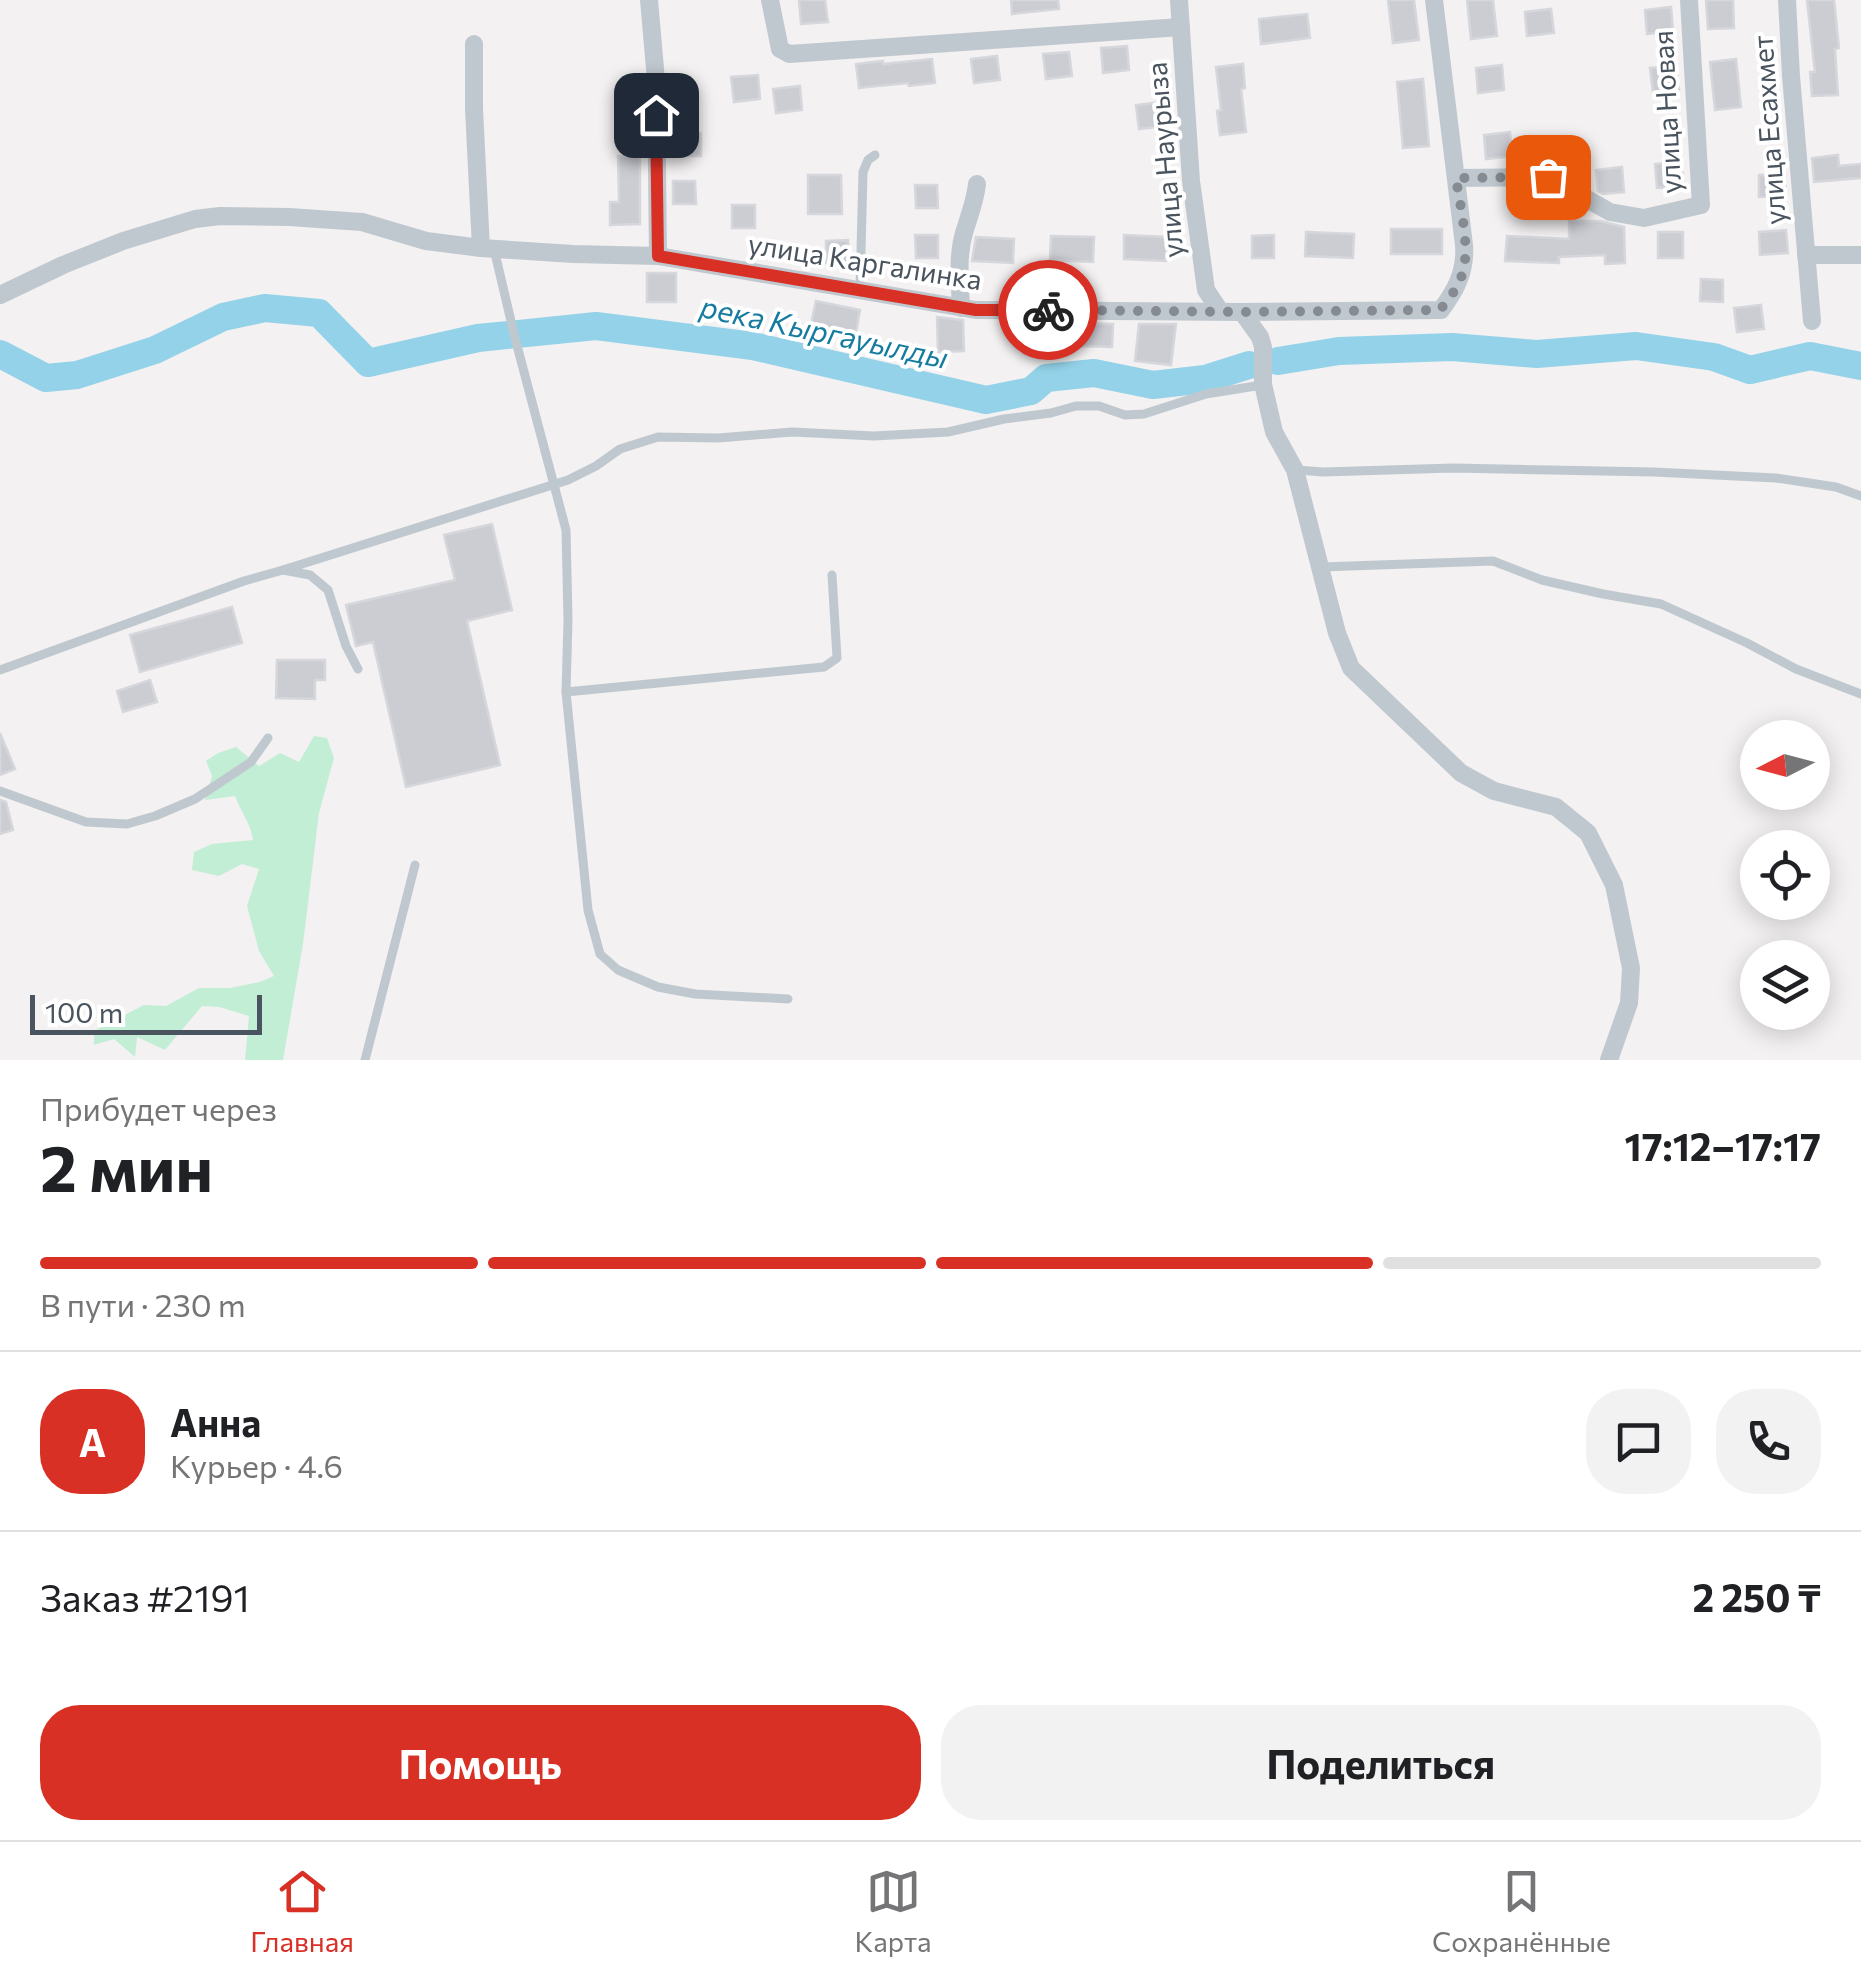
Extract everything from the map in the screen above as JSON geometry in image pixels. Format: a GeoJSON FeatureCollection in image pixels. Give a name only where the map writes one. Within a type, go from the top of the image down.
{"type":"FeatureCollection","features":[{"type":"Feature","properties":{"kind":"street"},"geometry":{"type":"LineString","coordinates":[[650,0],[656,80],[658,256]]}},
{"type":"Feature","properties":{"kind":"street"},"geometry":{"type":"LineString","coordinates":[[770,0],[780,50],[789,54],[1181,27]]}},
{"type":"Feature","properties":{"kind":"street","name":"улица Наурыза"},"geometry":{"type":"LineString","coordinates":[[1179,0],[1191,181],[1206,290],[1220,310]]}},
{"type":"Feature","properties":{"kind":"street"},"geometry":{"type":"LineString","coordinates":[[1434,0],[1456,178]]}},
{"type":"Feature","properties":{"kind":"street","name":"улица Новая"},"geometry":{"type":"LineString","coordinates":[[1456,178],[1548,177],[1610,212],[1644,218],[1701,206],[1689,0]]}},
{"type":"Feature","properties":{"kind":"street","name":"улица Есахмет"},"geometry":{"type":"LineString","coordinates":[[1787,0],[1812,321]]}},
{"type":"Feature","properties":{"kind":"street"},"geometry":{"type":"LineString","coordinates":[[474,44],[474,109],[488,248]]}},
{"type":"Feature","properties":{"kind":"street","name":"улица Каргалинка"},"geometry":{"type":"LineString","coordinates":[[0,295],[124,242],[194,219],[220,216],[362,222],[426,241],[488,248],[658,256],[976,310],[1440,310],[1454,292],[1465,258],[1456,178]]}},
{"type":"Feature","properties":{"kind":"street"},"geometry":{"type":"LineString","coordinates":[[962,308],[958,270],[977,184]]}},
{"type":"Feature","properties":{"kind":"street","name":"улица Есахмет"},"geometry":{"type":"LineString","coordinates":[[1806,256],[1861,255]]}},
{"type":"Feature","properties":{"kind":"street"},"geometry":{"type":"LineString","coordinates":[[1242,312],[1263,347],[1264,384],[1274,432],[1294,470],[1337,633],[1351,668],[1461,772],[1494,791],[1556,807],[1588,833],[1614,885],[1632,968],[1628,1003],[1609,1060]]}},
{"type":"Feature","properties":{"kind":"lane"},"geometry":{"type":"LineString","coordinates":[[860,290],[863,172],[875,155]]}},
{"type":"Feature","properties":{"kind":"lane"},"geometry":{"type":"LineString","coordinates":[[488,248],[566,530],[566,692],[575,805],[588,910],[600,954],[618,970],[658,987],[695,994],[788,999]]}},
{"type":"Feature","properties":{"kind":"lane"},"geometry":{"type":"LineString","coordinates":[[0,670],[244,580],[555,484],[596,466],[620,449],[658,437],[948,432],[1076,406],[1098,406],[1125,415],[1144,414],[1206,394],[1264,384]]}},
{"type":"Feature","properties":{"kind":"lane"},"geometry":{"type":"LineString","coordinates":[[1294,470],[1654,472],[1776,478],[1836,487],[1861,496]]}},
{"type":"Feature","properties":{"kind":"lane"},"geometry":{"type":"LineString","coordinates":[[1321,567],[1493,562],[1542,580],[1661,604],[1748,642],[1796,669],[1861,694]]}},
{"type":"Feature","properties":{"kind":"lane"},"geometry":{"type":"LineString","coordinates":[[283,570],[310,575],[328,590],[358,670]]}},
{"type":"Feature","properties":{"kind":"lane"},"geometry":{"type":"LineString","coordinates":[[566,692],[824,667],[837,658],[832,575]]}},
{"type":"Feature","properties":{"kind":"lane"},"geometry":{"type":"LineString","coordinates":[[0,790],[86,822],[128,824],[195,799],[250,762],[268,738]]}},
{"type":"Feature","properties":{"kind":"lane"},"geometry":{"type":"LineString","coordinates":[[365,1060],[414,866]]}},
{"type":"Feature","properties":{"kind":"green space"},"geometry":{"type":"Polygon","coordinates":[[[314,736],[327,738],[334,758],[319,813],[303,944],[283,1060],[245,1060],[249,1016],[219,1007],[202,1006],[165,1050],[137,1037],[135,1057],[114,1039],[94,1045],[94,1031],[144,1005],[166,1006],[199,988],[230,988],[274,976],[259,951],[247,906],[259,869],[242,864],[219,876],[192,870],[194,852],[212,844],[253,840],[235,796],[205,800],[212,776],[206,761],[236,747],[259,766],[280,753],[299,762],[314,736]]]}},
{"type":"Feature","properties":{"kind":"building"},"geometry":{"type":"Polygon","coordinates":[[[799,0],[825,0],[828,22],[801,24],[799,0]]]}},
{"type":"Feature","properties":{"kind":"building"},"geometry":{"type":"Polygon","coordinates":[[[1011,0],[1058,0],[1059,9],[1012,14],[1011,0]]]}},
{"type":"Feature","properties":{"kind":"building"},"geometry":{"type":"Polygon","coordinates":[[[1388,0],[1414,0],[1419,40],[1393,43],[1388,0]]]}},
{"type":"Feature","properties":{"kind":"building"},"geometry":{"type":"Polygon","coordinates":[[[1467,0],[1493,0],[1497,36],[1471,39],[1467,0]]]}},
{"type":"Feature","properties":{"kind":"building"},"geometry":{"type":"Polygon","coordinates":[[[1706,0],[1733,0],[1734,28],[1708,29],[1706,0]]]}},
{"type":"Feature","properties":{"kind":"building"},"geometry":{"type":"Polygon","coordinates":[[[1807,0],[1834,0],[1838,95],[1812,96],[1810,72],[1815,72],[1807,0]]]}},
{"type":"Feature","properties":{"kind":"building"},"geometry":{"type":"Polygon","coordinates":[[[1671,7],[1673,31],[1647,34],[1645,10],[1671,7]]]}},
{"type":"Feature","properties":{"kind":"building"},"geometry":{"type":"Polygon","coordinates":[[[1551,9],[1554,33],[1527,36],[1525,12],[1551,9]]]}},
{"type":"Feature","properties":{"kind":"building"},"geometry":{"type":"Polygon","coordinates":[[[1307,14],[1310,38],[1261,44],[1259,19],[1307,14]]]}},
{"type":"Feature","properties":{"kind":"building"},"geometry":{"type":"Polygon","coordinates":[[[1127,46],[1129,70],[1103,73],[1101,48],[1127,46]]]}},
{"type":"Feature","properties":{"kind":"building"},"geometry":{"type":"Polygon","coordinates":[[[1069,52],[1072,76],[1046,79],[1043,54],[1069,52]]]}},
{"type":"Feature","properties":{"kind":"building"},"geometry":{"type":"Polygon","coordinates":[[[997,56],[1000,80],[974,83],[971,59],[997,56]]]}},
{"type":"Feature","properties":{"kind":"building"},"geometry":{"type":"Polygon","coordinates":[[[932,59],[935,83],[859,88],[856,64],[932,59]]]}},
{"type":"Feature","properties":{"kind":"building"},"geometry":{"type":"Polygon","coordinates":[[[1736,59],[1741,107],[1715,110],[1710,62],[1736,59]]]}},
{"type":"Feature","properties":{"kind":"building"},"geometry":{"type":"Polygon","coordinates":[[[1243,64],[1245,88],[1241,89],[1246,132],[1220,135],[1216,67],[1243,64]]]}},
{"type":"Feature","properties":{"kind":"building"},"geometry":{"type":"Polygon","coordinates":[[[1502,65],[1504,90],[1478,93],[1476,68],[1502,65]]]}},
{"type":"Feature","properties":{"kind":"building"},"geometry":{"type":"Polygon","coordinates":[[[1676,66],[1679,90],[1653,92],[1650,68],[1676,66]]]}},
{"type":"Feature","properties":{"kind":"building"},"geometry":{"type":"Polygon","coordinates":[[[758,75],[760,99],[734,102],[731,77],[758,75]]]}},
{"type":"Feature","properties":{"kind":"building"},"geometry":{"type":"Polygon","coordinates":[[[1423,79],[1429,146],[1403,148],[1397,82],[1423,79]]]}},
{"type":"Feature","properties":{"kind":"building"},"geometry":{"type":"Polygon","coordinates":[[[800,86],[802,110],[776,113],[773,89],[800,86]]]}},
{"type":"Feature","properties":{"kind":"building"},"geometry":{"type":"Polygon","coordinates":[[[1162,102],[1165,126],[1139,129],[1136,105],[1162,102]]]}},
{"type":"Feature","properties":{"kind":"building"},"geometry":{"type":"Polygon","coordinates":[[[1510,132],[1512,156],[1486,159],[1484,135],[1510,132]]]}},
{"type":"Feature","properties":{"kind":"building"},"geometry":{"type":"Polygon","coordinates":[[[701,133],[701,156],[678,156],[678,134],[701,133]]]}},
{"type":"Feature","properties":{"kind":"building"},"geometry":{"type":"Polygon","coordinates":[[[1838,155],[1839,166],[1861,164],[1861,178],[1814,182],[1812,158],[1838,155]]]}},
{"type":"Feature","properties":{"kind":"building"},"geometry":{"type":"Polygon","coordinates":[[[618,156],[640,156],[640,224],[610,225],[610,202],[619,202],[618,156]]]}},
{"type":"Feature","properties":{"kind":"building"},"geometry":{"type":"Polygon","coordinates":[[[1681,161],[1684,186],[1657,188],[1655,164],[1681,161]]]}},
{"type":"Feature","properties":{"kind":"building"},"geometry":{"type":"Polygon","coordinates":[[[1622,167],[1624,192],[1598,191],[1596,170],[1622,167]]]}},
{"type":"Feature","properties":{"kind":"building"},"geometry":{"type":"Polygon","coordinates":[[[1785,174],[1786,196],[1759,197],[1759,175],[1785,174]]]}},
{"type":"Feature","properties":{"kind":"building"},"geometry":{"type":"Polygon","coordinates":[[[808,175],[841,175],[842,214],[808,214],[808,175]]]}},
{"type":"Feature","properties":{"kind":"building"},"geometry":{"type":"Polygon","coordinates":[[[673,181],[695,181],[696,204],[673,204],[673,181]]]}},
{"type":"Feature","properties":{"kind":"building"},"geometry":{"type":"Polygon","coordinates":[[[915,185],[937,185],[938,208],[916,208],[915,185]]]}},
{"type":"Feature","properties":{"kind":"building"},"geometry":{"type":"Polygon","coordinates":[[[732,205],[755,205],[755,228],[732,228],[732,205]]]}},
{"type":"Feature","properties":{"kind":"building"},"geometry":{"type":"Polygon","coordinates":[[[1569,221],[1601,221],[1624,227],[1625,263],[1605,264],[1605,255],[1559,257],[1559,263],[1505,261],[1507,236],[1569,239],[1569,221]]]}},
{"type":"Feature","properties":{"kind":"building"},"geometry":{"type":"Polygon","coordinates":[[[1391,229],[1442,229],[1442,254],[1391,254],[1391,229]]]}},
{"type":"Feature","properties":{"kind":"building"},"geometry":{"type":"Polygon","coordinates":[[[1786,230],[1788,253],[1760,255],[1759,232],[1786,230]]]}},
{"type":"Feature","properties":{"kind":"building"},"geometry":{"type":"Polygon","coordinates":[[[1306,232],[1354,234],[1353,258],[1305,256],[1306,232]]]}},
{"type":"Feature","properties":{"kind":"building"},"geometry":{"type":"Polygon","coordinates":[[[1658,232],[1683,232],[1683,258],[1658,258],[1658,232]]]}},
{"type":"Feature","properties":{"kind":"building"},"geometry":{"type":"Polygon","coordinates":[[[915,235],[938,235],[938,258],[916,258],[915,235]]]}},
{"type":"Feature","properties":{"kind":"building"},"geometry":{"type":"Polygon","coordinates":[[[1124,235],[1167,237],[1166,261],[1124,259],[1124,235]]]}},
{"type":"Feature","properties":{"kind":"building"},"geometry":{"type":"Polygon","coordinates":[[[1274,235],[1274,258],[1252,258],[1252,236],[1274,235]]]}},
{"type":"Feature","properties":{"kind":"building"},"geometry":{"type":"Polygon","coordinates":[[[1051,236],[1094,237],[1093,262],[1050,260],[1051,236]]]}},
{"type":"Feature","properties":{"kind":"building"},"geometry":{"type":"Polygon","coordinates":[[[976,237],[1014,239],[1013,263],[972,261],[976,237]]]}},
{"type":"Feature","properties":{"kind":"building"},"geometry":{"type":"Polygon","coordinates":[[[848,240],[849,263],[826,263],[826,241],[848,240]]]}},
{"type":"Feature","properties":{"kind":"building"},"geometry":{"type":"Polygon","coordinates":[[[647,273],[676,273],[676,302],[647,302],[647,273]]]}},
{"type":"Feature","properties":{"kind":"building"},"geometry":{"type":"Polygon","coordinates":[[[1701,279],[1723,280],[1723,302],[1700,301],[1701,279]]]}},
{"type":"Feature","properties":{"kind":"building"},"geometry":{"type":"Polygon","coordinates":[[[816,301],[860,310],[855,338],[810,329],[816,301]]]}},
{"type":"Feature","properties":{"kind":"building"},"geometry":{"type":"Polygon","coordinates":[[[1761,305],[1764,329],[1737,332],[1734,308],[1761,305]]]}},
{"type":"Feature","properties":{"kind":"building"},"geometry":{"type":"Polygon","coordinates":[[[937,317],[963,320],[964,351],[938,352],[937,317]]]}},
{"type":"Feature","properties":{"kind":"building"},"geometry":{"type":"Polygon","coordinates":[[[1077,323],[1113,324],[1112,347],[1076,346],[1077,323]]]}},
{"type":"Feature","properties":{"kind":"building"},"geometry":{"type":"Polygon","coordinates":[[[1139,324],[1176,324],[1171,365],[1135,361],[1139,324]]]}},
{"type":"Feature","properties":{"kind":"building"},"geometry":{"type":"Polygon","coordinates":[[[492,524],[512,610],[467,621],[500,765],[406,787],[373,642],[356,646],[346,605],[455,580],[444,535],[492,524]]]}},
{"type":"Feature","properties":{"kind":"building"},"geometry":{"type":"Polygon","coordinates":[[[232,607],[242,643],[140,672],[130,635],[232,607]]]}},
{"type":"Feature","properties":{"kind":"building"},"geometry":{"type":"Polygon","coordinates":[[[277,660],[325,660],[325,680],[315,680],[315,699],[276,698],[277,660]]]}},
{"type":"Feature","properties":{"kind":"building"},"geometry":{"type":"Polygon","coordinates":[[[150,680],[157,702],[123,712],[117,691],[150,680]]]}},
{"type":"Feature","properties":{"kind":"building"},"geometry":{"type":"Polygon","coordinates":[[[0,733],[15,769],[0,775],[0,733]]]}},
{"type":"Feature","properties":{"kind":"building"},"geometry":{"type":"Polygon","coordinates":[[[0,800],[6,802],[13,830],[0,834],[0,800]]]}},
{"type":"Feature","properties":{"kind":"waterway","name":"река Кыргауылды"},"geometry":{"type":"LineString","coordinates":[[0,354],[46,378],[77,375],[155,350],[223,317],[265,308],[319,313],[368,363],[478,338],[596,326],[753,346],[986,400],[1031,391],[1046,378],[1094,373],[1153,385],[1205,379],[1249,365]]}},
{"type":"Feature","properties":{"kind":"waterway","name":"река Кыргауылды"},"geometry":{"type":"LineString","coordinates":[[1278,361],[1339,351],[1452,347],[1537,354],[1636,346],[1714,357],[1750,370],[1810,356],[1861,366]]}},
{"type":"Feature","properties":{"kind":"way so far"},"geometry":{"type":"LineString","coordinates":[[1048,310],[1440,310],[1454,292],[1465,258],[1456,178],[1548,177]]}},
{"type":"Feature","properties":{"kind":"route"},"geometry":{"type":"LineString","coordinates":[[656,115],[658,256],[976,310],[1048,310]]}}]}
